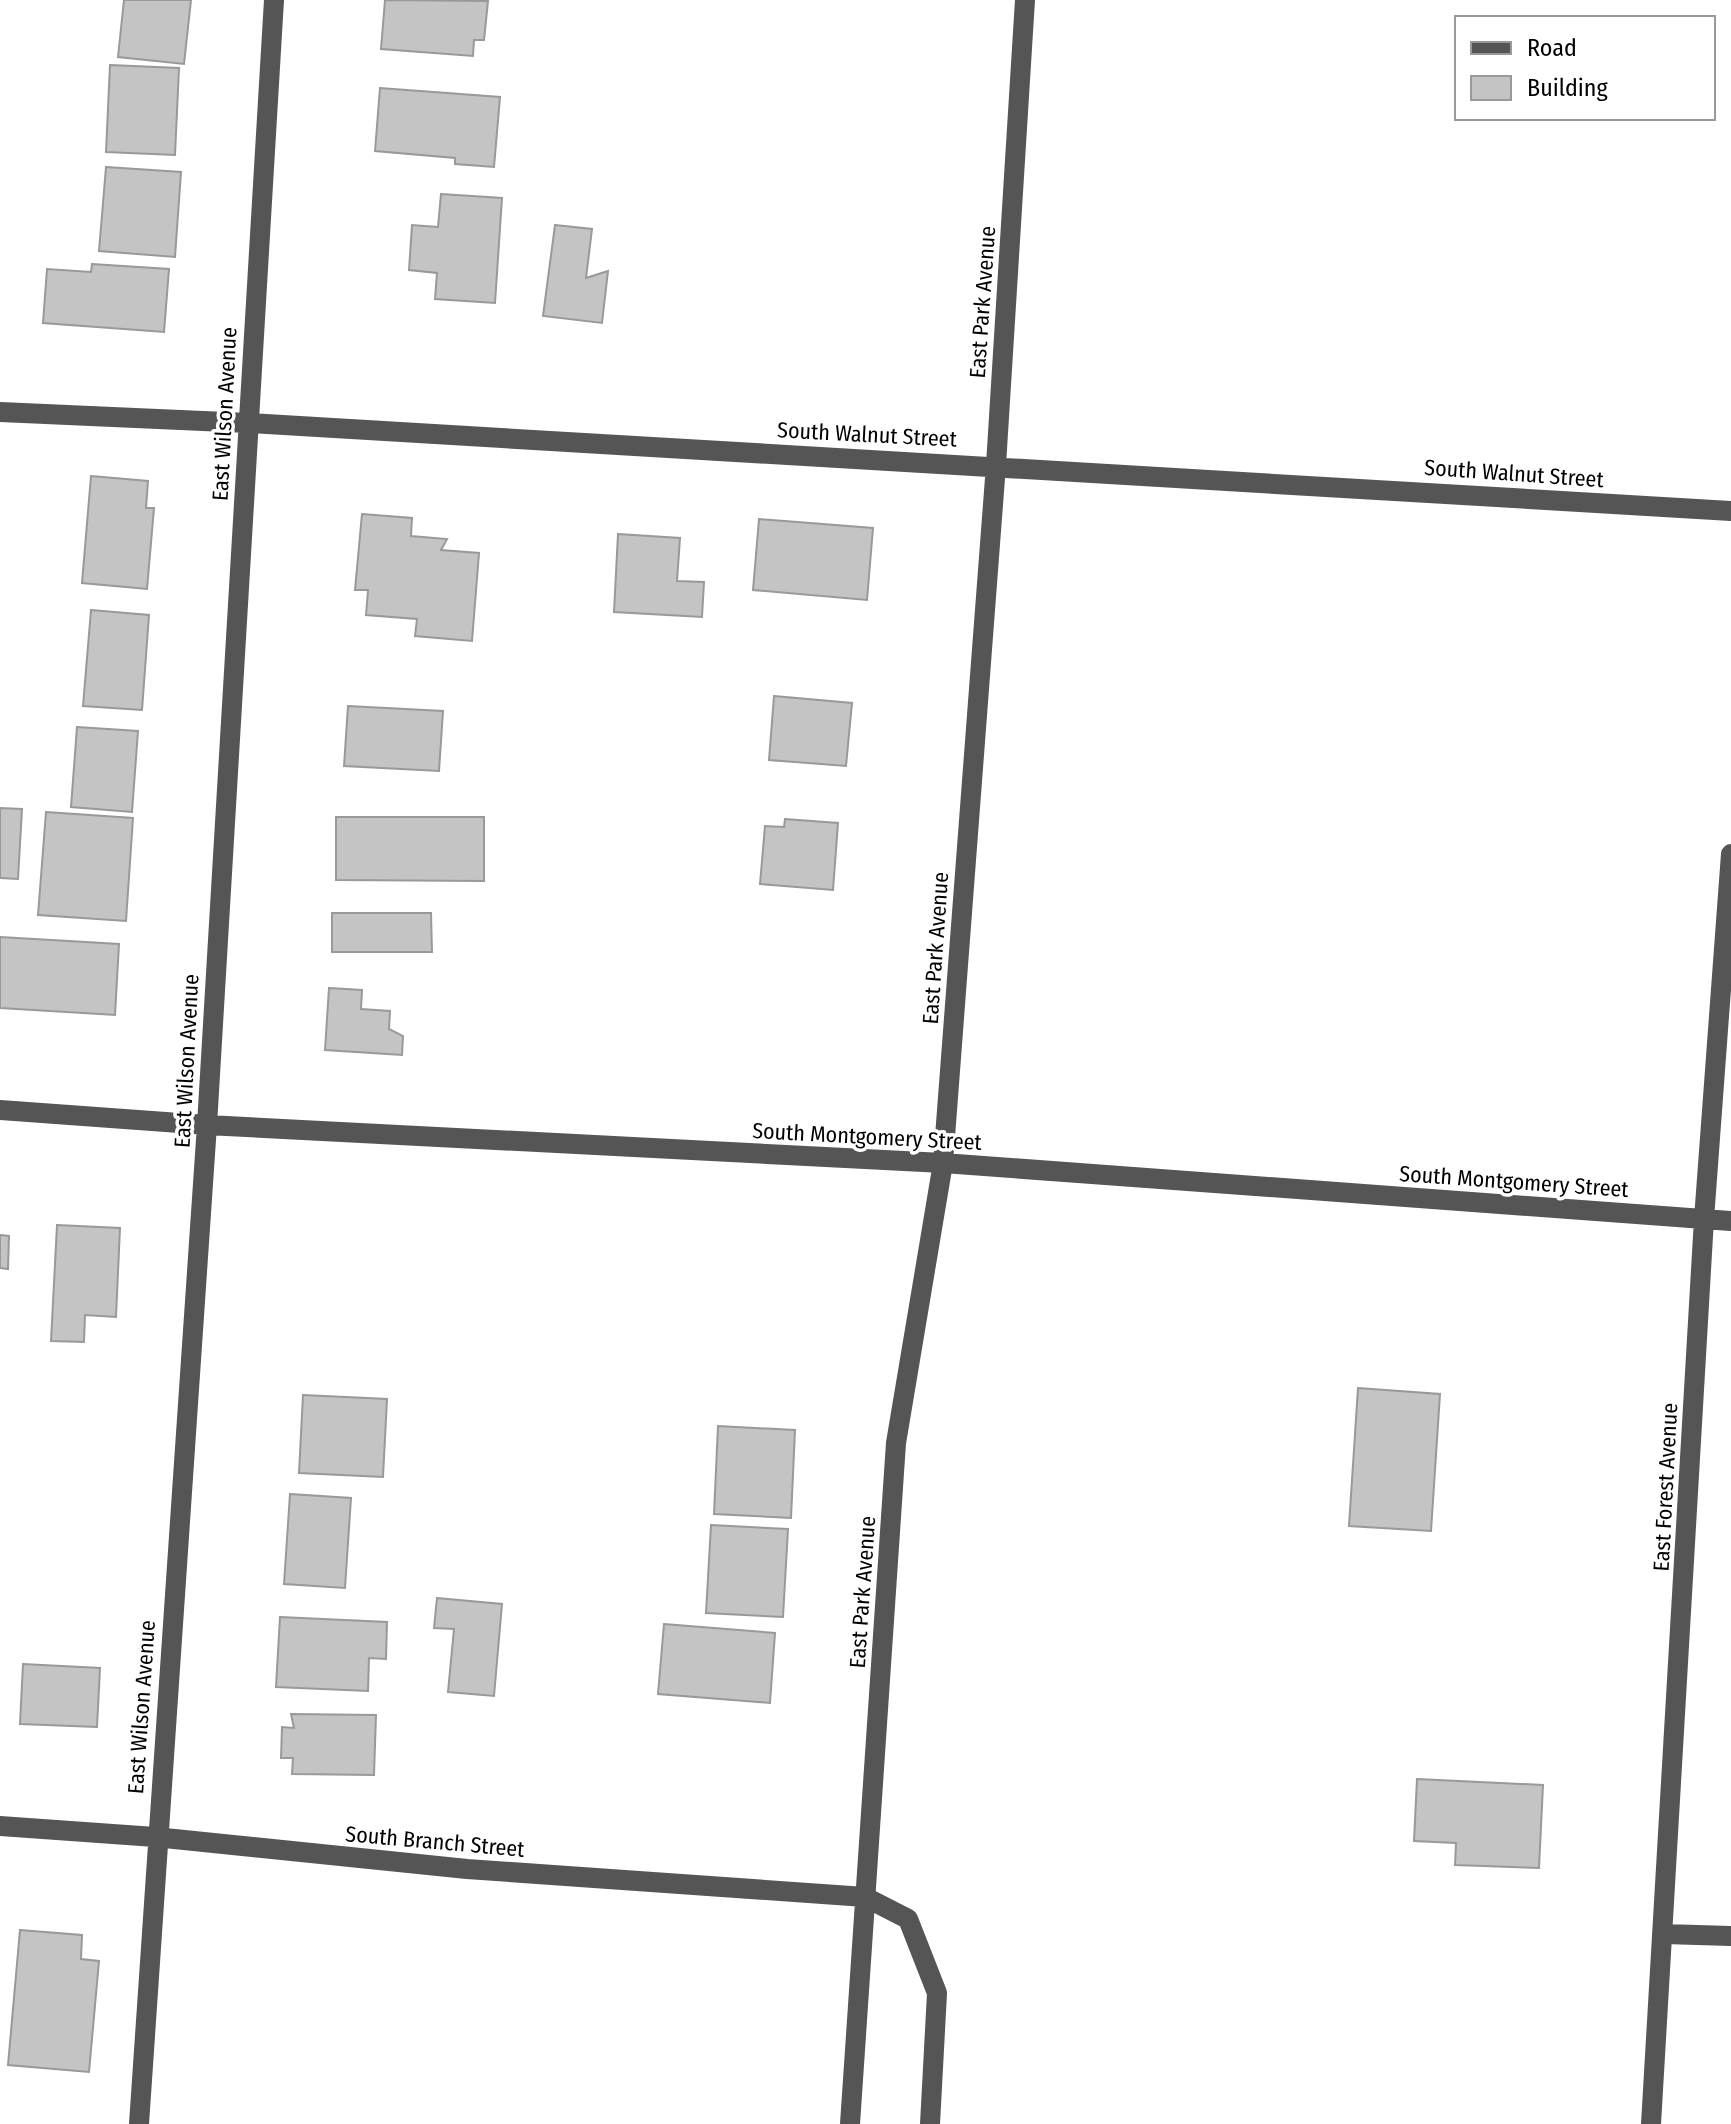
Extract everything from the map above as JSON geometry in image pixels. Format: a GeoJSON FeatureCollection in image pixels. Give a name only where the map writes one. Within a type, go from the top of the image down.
{"type":"FeatureCollection","features":[{"type":"Feature","properties":{"kind":"street","name":"East Wilson Avenue"},"geometry":{"type":"LineString","coordinates":[[139,2124],[155,1837],[207,1125],[274,0]]}},
{"type":"Feature","properties":{"kind":"street","name":"East Park Avenue"},"geometry":{"type":"LineString","coordinates":[[850,2124],[896,1443],[943,1163],[996,465],[1025,0]]}},
{"type":"Feature","properties":{"kind":"street","name":"South Walnut Street"},"geometry":{"type":"LineString","coordinates":[[0,412],[996,465],[1731,511]]}},
{"type":"Feature","properties":{"kind":"street","name":"East Forest Avenue"},"geometry":{"type":"LineString","coordinates":[[1651,2124],[1704,1219],[1731,854]]}},
{"type":"Feature","properties":{"kind":"street","name":"South Montgomery Street"},"geometry":{"type":"LineString","coordinates":[[0,1110],[207,1125],[943,1163],[1731,1221]]}},
{"type":"Feature","properties":{"kind":"street","name":"South Branch Street"},"geometry":{"type":"LineString","coordinates":[[0,1826],[155,1837],[467,1869],[865,1897]]}},
{"type":"Feature","properties":{"kind":"street"},"geometry":{"type":"LineString","coordinates":[[865,1897],[908,1919],[937,1993],[930,2124]]}},
{"type":"Feature","properties":{"kind":"street"},"geometry":{"type":"LineString","coordinates":[[1664,1934],[1731,1936]]}},
{"type":"Feature","properties":{"kind":"building"},"geometry":{"type":"Polygon","coordinates":[[[124,0],[191,0],[184,64],[118,57],[124,0]]]}},
{"type":"Feature","properties":{"kind":"building"},"geometry":{"type":"Polygon","coordinates":[[[385,0],[488,1],[484,40],[474,40],[473,56],[381,49],[385,0]]]}},
{"type":"Feature","properties":{"kind":"building"},"geometry":{"type":"Polygon","coordinates":[[[110,65],[179,68],[175,155],[106,152],[110,65]]]}},
{"type":"Feature","properties":{"kind":"building"},"geometry":{"type":"Polygon","coordinates":[[[380,88],[500,97],[494,167],[455,164],[455,158],[375,151],[380,88]]]}},
{"type":"Feature","properties":{"kind":"building"},"geometry":{"type":"Polygon","coordinates":[[[106,167],[181,172],[175,257],[99,251],[106,167]]]}},
{"type":"Feature","properties":{"kind":"building"},"geometry":{"type":"Polygon","coordinates":[[[441,194],[502,198],[495,303],[435,299],[437,273],[409,270],[412,225],[438,227],[441,194]]]}},
{"type":"Feature","properties":{"kind":"building"},"geometry":{"type":"Polygon","coordinates":[[[555,225],[592,229],[586,278],[608,271],[602,323],[543,316],[555,225]]]}},
{"type":"Feature","properties":{"kind":"building"},"geometry":{"type":"Polygon","coordinates":[[[92,264],[169,269],[164,332],[43,323],[47,269],[91,272],[92,264]]]}},
{"type":"Feature","properties":{"kind":"building"},"geometry":{"type":"Polygon","coordinates":[[[91,476],[148,481],[146,508],[154,508],[147,589],[82,583],[91,476]]]}},
{"type":"Feature","properties":{"kind":"building"},"geometry":{"type":"Polygon","coordinates":[[[362,514],[412,518],[411,536],[447,539],[441,550],[479,553],[472,641],[415,636],[417,619],[366,615],[368,590],[355,590],[362,514]]]}},
{"type":"Feature","properties":{"kind":"building"},"geometry":{"type":"Polygon","coordinates":[[[759,519],[873,528],[867,600],[753,590],[759,519]]]}},
{"type":"Feature","properties":{"kind":"building"},"geometry":{"type":"Polygon","coordinates":[[[618,534],[680,538],[677,581],[704,582],[702,617],[614,612],[618,534]]]}},
{"type":"Feature","properties":{"kind":"building"},"geometry":{"type":"Polygon","coordinates":[[[91,610],[149,615],[142,710],[83,706],[91,610]]]}},
{"type":"Feature","properties":{"kind":"building"},"geometry":{"type":"Polygon","coordinates":[[[774,696],[852,703],[846,766],[769,760],[774,696]]]}},
{"type":"Feature","properties":{"kind":"building"},"geometry":{"type":"Polygon","coordinates":[[[348,706],[443,711],[439,771],[344,766],[348,706]]]}},
{"type":"Feature","properties":{"kind":"building"},"geometry":{"type":"Polygon","coordinates":[[[77,727],[138,731],[132,812],[71,807],[77,727]]]}},
{"type":"Feature","properties":{"kind":"building"},"geometry":{"type":"Polygon","coordinates":[[[0,808],[22,809],[18,879],[0,878],[0,808]]]}},
{"type":"Feature","properties":{"kind":"building"},"geometry":{"type":"Polygon","coordinates":[[[46,812],[133,818],[126,921],[38,915],[46,812]]]}},
{"type":"Feature","properties":{"kind":"building"},"geometry":{"type":"Polygon","coordinates":[[[336,817],[484,817],[484,881],[336,880],[336,817]]]}},
{"type":"Feature","properties":{"kind":"building"},"geometry":{"type":"Polygon","coordinates":[[[785,819],[838,823],[833,890],[760,884],[765,826],[784,827],[785,819]]]}},
{"type":"Feature","properties":{"kind":"building"},"geometry":{"type":"Polygon","coordinates":[[[332,913],[431,913],[432,952],[332,952],[332,913]]]}},
{"type":"Feature","properties":{"kind":"building"},"geometry":{"type":"Polygon","coordinates":[[[0,937],[119,944],[115,1015],[0,1008],[0,937]]]}},
{"type":"Feature","properties":{"kind":"building"},"geometry":{"type":"Polygon","coordinates":[[[329,988],[362,990],[361,1009],[390,1011],[389,1029],[403,1036],[402,1055],[325,1050],[329,988]]]}},
{"type":"Feature","properties":{"kind":"building"},"geometry":{"type":"Polygon","coordinates":[[[57,1225],[120,1228],[116,1317],[85,1315],[84,1342],[51,1341],[57,1225]]]}},
{"type":"Feature","properties":{"kind":"building"},"geometry":{"type":"Polygon","coordinates":[[[0,1235],[9,1236],[8,1269],[0,1268],[0,1235]]]}},
{"type":"Feature","properties":{"kind":"building"},"geometry":{"type":"Polygon","coordinates":[[[1358,1388],[1440,1394],[1431,1531],[1349,1526],[1358,1388]]]}},
{"type":"Feature","properties":{"kind":"building"},"geometry":{"type":"Polygon","coordinates":[[[303,1395],[387,1399],[383,1477],[299,1473],[303,1395]]]}},
{"type":"Feature","properties":{"kind":"building"},"geometry":{"type":"Polygon","coordinates":[[[718,1426],[795,1430],[791,1518],[714,1514],[718,1426]]]}},
{"type":"Feature","properties":{"kind":"building"},"geometry":{"type":"Polygon","coordinates":[[[290,1494],[351,1498],[345,1588],[284,1584],[290,1494]]]}},
{"type":"Feature","properties":{"kind":"building"},"geometry":{"type":"Polygon","coordinates":[[[711,1525],[788,1529],[783,1617],[706,1613],[711,1525]]]}},
{"type":"Feature","properties":{"kind":"building"},"geometry":{"type":"Polygon","coordinates":[[[437,1598],[502,1604],[494,1696],[448,1692],[454,1629],[434,1628],[437,1598]]]}},
{"type":"Feature","properties":{"kind":"building"},"geometry":{"type":"Polygon","coordinates":[[[280,1617],[387,1622],[386,1659],[369,1658],[368,1691],[276,1687],[280,1617]]]}},
{"type":"Feature","properties":{"kind":"building"},"geometry":{"type":"Polygon","coordinates":[[[664,1624],[775,1633],[770,1703],[658,1694],[664,1624]]]}},
{"type":"Feature","properties":{"kind":"building"},"geometry":{"type":"Polygon","coordinates":[[[23,1664],[100,1668],[97,1727],[20,1724],[23,1664]]]}},
{"type":"Feature","properties":{"kind":"building"},"geometry":{"type":"Polygon","coordinates":[[[291,1714],[376,1715],[374,1775],[292,1774],[293,1758],[281,1758],[282,1727],[294,1728],[291,1714]]]}},
{"type":"Feature","properties":{"kind":"building"},"geometry":{"type":"Polygon","coordinates":[[[1417,1779],[1543,1785],[1539,1868],[1455,1865],[1456,1843],[1414,1841],[1417,1779]]]}},
{"type":"Feature","properties":{"kind":"building"},"geometry":{"type":"Polygon","coordinates":[[[20,1930],[82,1935],[81,1959],[99,1961],[89,2072],[8,2065],[20,1930]]]}}]}
